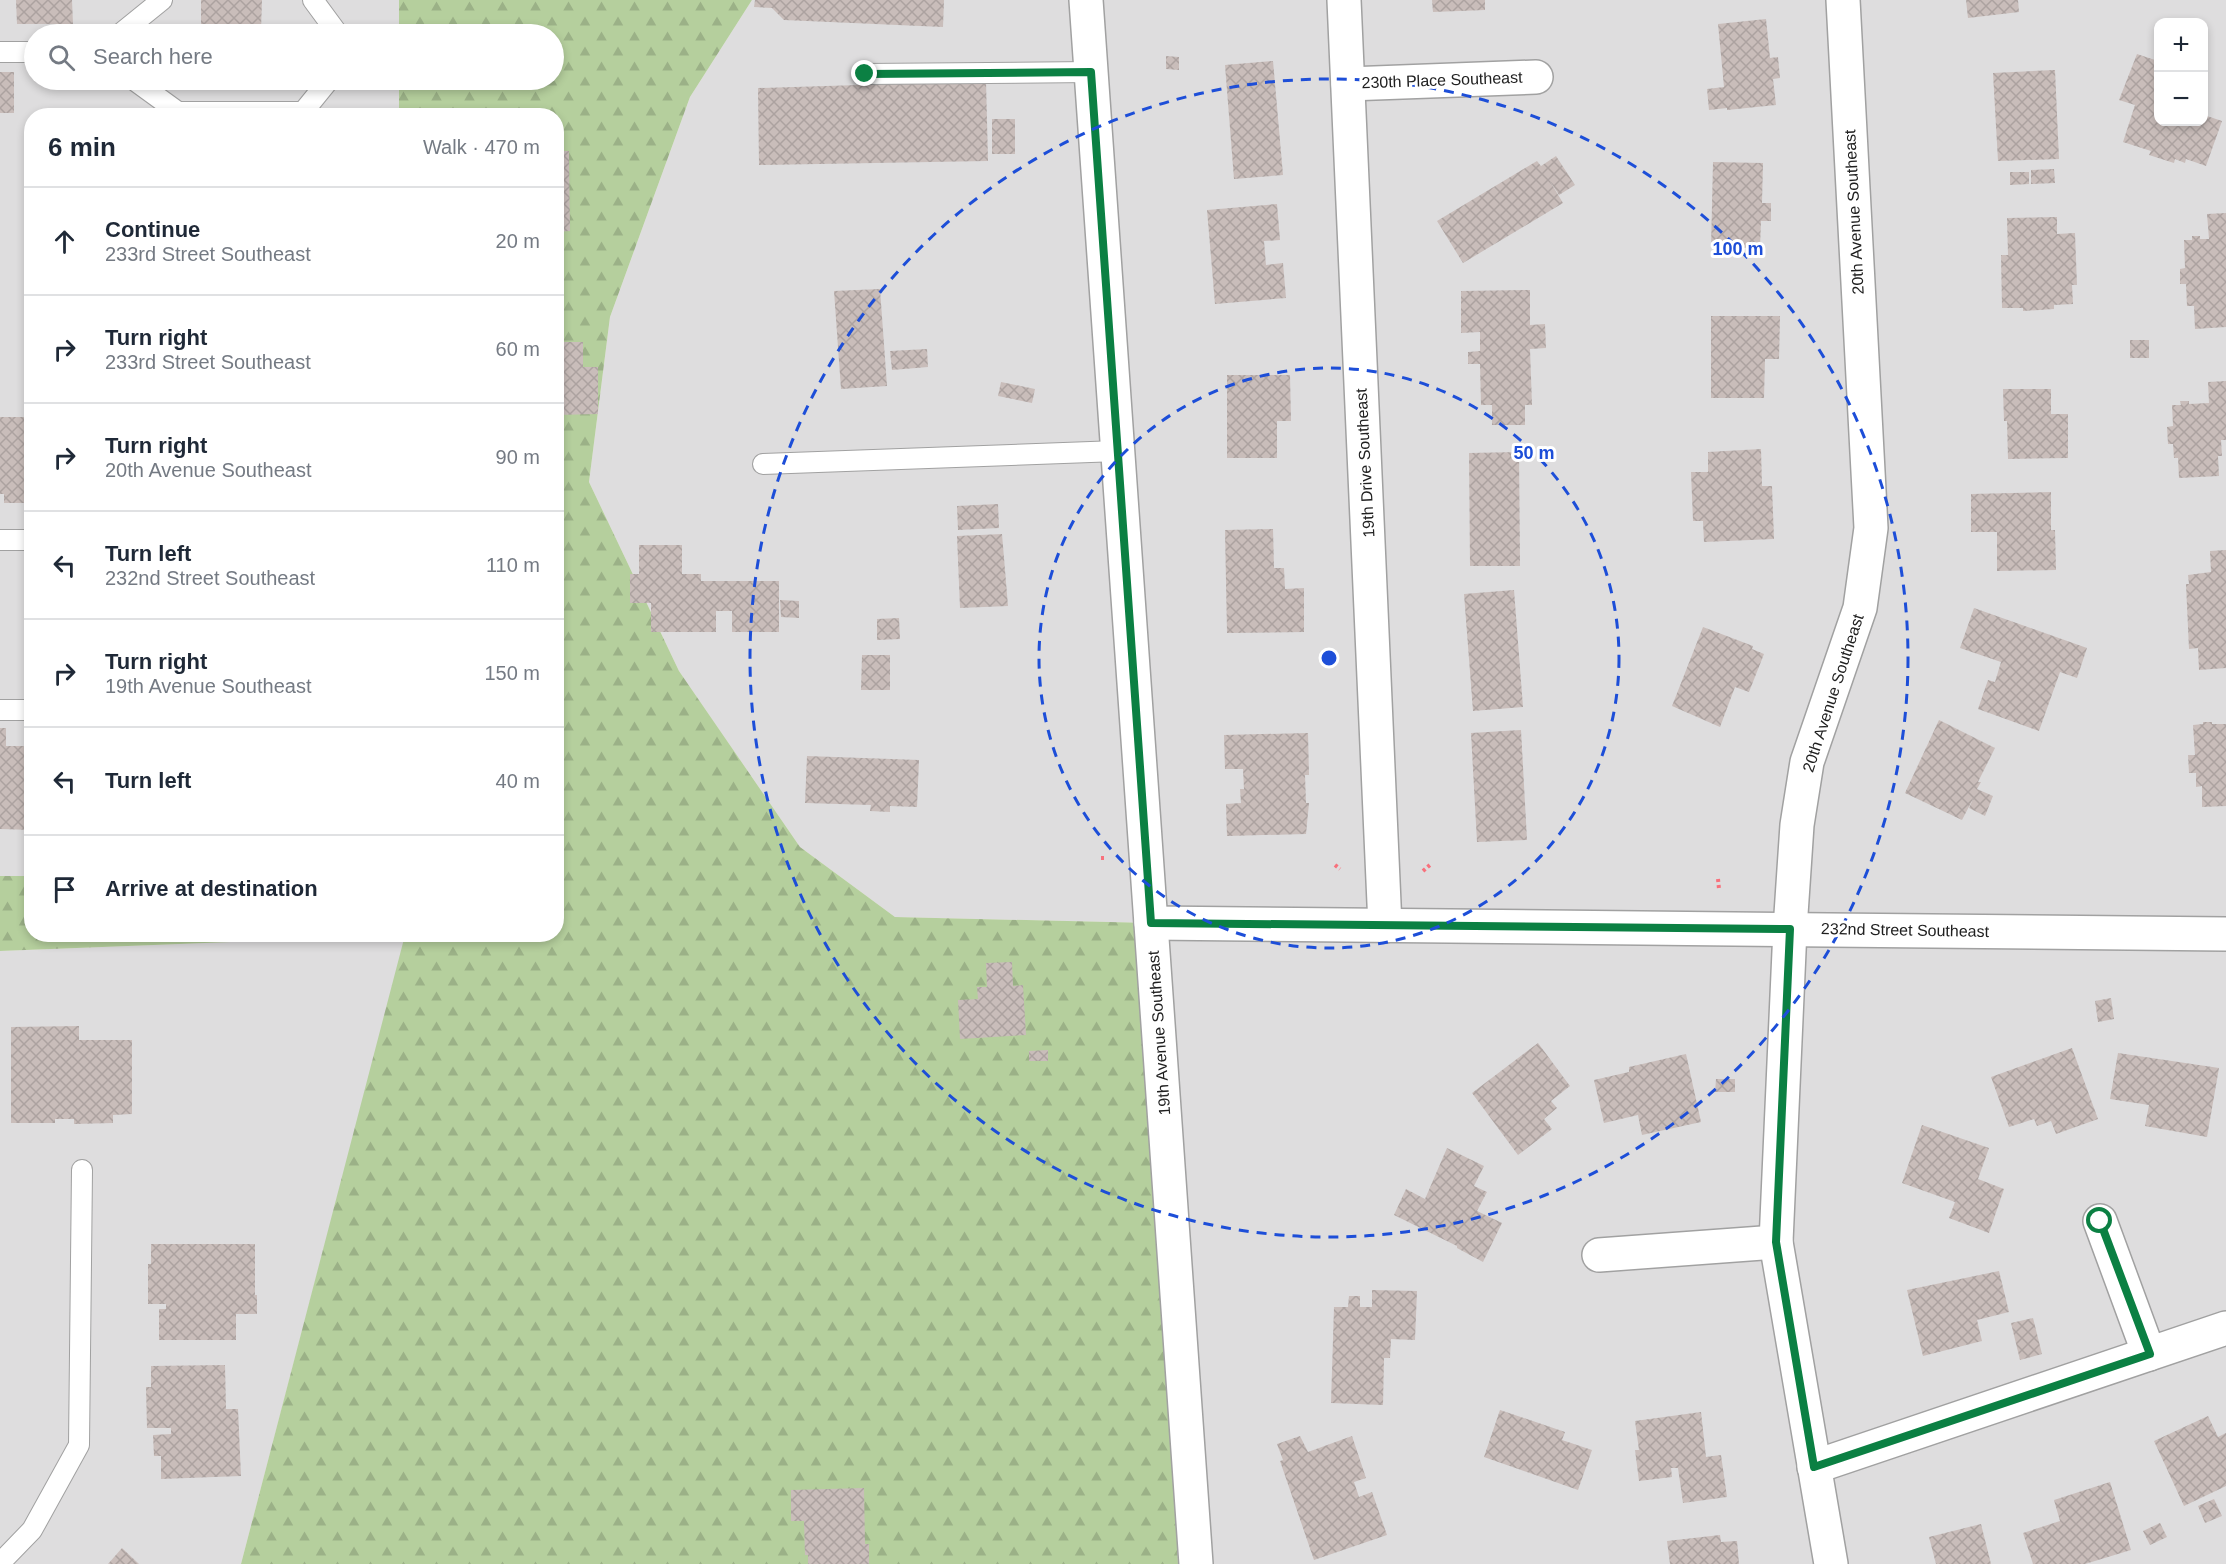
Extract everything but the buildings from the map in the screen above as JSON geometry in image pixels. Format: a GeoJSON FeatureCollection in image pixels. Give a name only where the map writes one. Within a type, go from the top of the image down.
{"type":"FeatureCollection","features":[{"type":"Feature","properties":{"kind":"street","name":"19th Avenue Southeast"},"geometry":{"type":"LineString","coordinates":[[1086,0],[1196,1564]]}},
{"type":"Feature","properties":{"kind":"street","name":"19th Drive Southeast"},"geometry":{"type":"LineString","coordinates":[[1344,0],[1385,926]]}},
{"type":"Feature","properties":{"kind":"street","name":"20th Avenue Southeast"},"geometry":{"type":"LineString","coordinates":[[1831,1564],[1776,1242],[1797,825],[1807,762],[1860,608],[1871,528],[1844,0]]}},
{"type":"Feature","properties":{"kind":"street","name":"230th Place Southeast"},"geometry":{"type":"LineString","coordinates":[[1348,84],[1536,77]]}},
{"type":"Feature","properties":{"kind":"street","name":"232nd Street Southeast"},"geometry":{"type":"LineString","coordinates":[[1151,923],[2226,934]]}},
{"type":"Feature","properties":{"kind":"street"},"geometry":{"type":"LineString","coordinates":[[2100,1221],[2150,1354]]}},
{"type":"Feature","properties":{"kind":"street"},"geometry":{"type":"LineString","coordinates":[[1599,1255],[1776,1242]]}},
{"type":"Feature","properties":{"kind":"street"},"geometry":{"type":"LineString","coordinates":[[1814,1467],[2226,1328]]}},
{"type":"Feature","properties":{"kind":"lane"},"geometry":{"type":"LineString","coordinates":[[132,24],[162,0]]}},
{"type":"Feature","properties":{"kind":"lane"},"geometry":{"type":"LineString","coordinates":[[313,0],[331,24]]}},
{"type":"Feature","properties":{"kind":"lane"},"geometry":{"type":"LineString","coordinates":[[0,52],[24,52]]}},
{"type":"Feature","properties":{"kind":"lane"},"geometry":{"type":"LineString","coordinates":[[865,74],[1091,72]]}},
{"type":"Feature","properties":{"kind":"lane"},"geometry":{"type":"LineString","coordinates":[[148,90],[172,108]]}},
{"type":"Feature","properties":{"kind":"lane"},"geometry":{"type":"LineString","coordinates":[[306,108],[321,90]]}},
{"type":"Feature","properties":{"kind":"lane"},"geometry":{"type":"LineString","coordinates":[[763,464],[1118,451]]}},
{"type":"Feature","properties":{"kind":"lane"},"geometry":{"type":"LineString","coordinates":[[0,540],[24,540]]}},
{"type":"Feature","properties":{"kind":"lane"},"geometry":{"type":"LineString","coordinates":[[0,710],[24,710]]}},
{"type":"Feature","properties":{"kind":"lane"},"geometry":{"type":"LineString","coordinates":[[0,1563],[32,1530],[79,1444],[82,1170]]}},
{"type":"Feature","properties":{"kind":"path"},"geometry":{"type":"LineString","coordinates":[[1335,865],[1340,869]]}},
{"type":"Feature","properties":{"kind":"path"},"geometry":{"type":"LineString","coordinates":[[1423,871],[1430,865]]}},
{"type":"Feature","properties":{"kind":"path"},"geometry":{"type":"LineString","coordinates":[[1718,879],[1719,889]]}},
{"type":"Feature","properties":{"kind":"shaded area"},"geometry":{"type":"Polygon","coordinates":[[[0,0],[399,0],[399,24],[24,24],[24,90],[399,90],[399,108],[24,108],[24,876],[0,876],[0,0]]]}},
{"type":"Feature","properties":{"kind":"shaded area"},"geometry":{"type":"Polygon","coordinates":[[[752,0],[2226,0],[2226,1564],[1185,1564],[1151,923],[895,917],[800,847],[679,671],[589,482],[610,317],[690,97],[752,0]]]}},
{"type":"Feature","properties":{"kind":"shaded area"},"geometry":{"type":"Polygon","coordinates":[[[228,942],[404,942],[241,1564],[0,1564],[0,951],[228,942]]]}},
{"type":"Feature","properties":{"kind":"green space"},"geometry":{"type":"Polygon","coordinates":[[[399,0],[752,0],[690,97],[610,317],[589,482],[679,671],[800,847],[895,917],[1151,923],[1178,1564],[241,1564],[403,942],[564,942],[564,108],[399,108],[399,90],[564,90],[564,24],[399,24],[399,0]]]}},
{"type":"Feature","properties":{"kind":"green space"},"geometry":{"type":"Polygon","coordinates":[[[0,876],[24,876],[24,942],[228,942],[0,951],[0,876]]]}},
{"type":"Feature","properties":{"kind":"route"},"geometry":{"type":"LineString","coordinates":[[865,74],[1091,72],[1151,923],[1790,929],[1776,1242],[1814,1467],[2150,1354],[2100,1221]]}}]}
